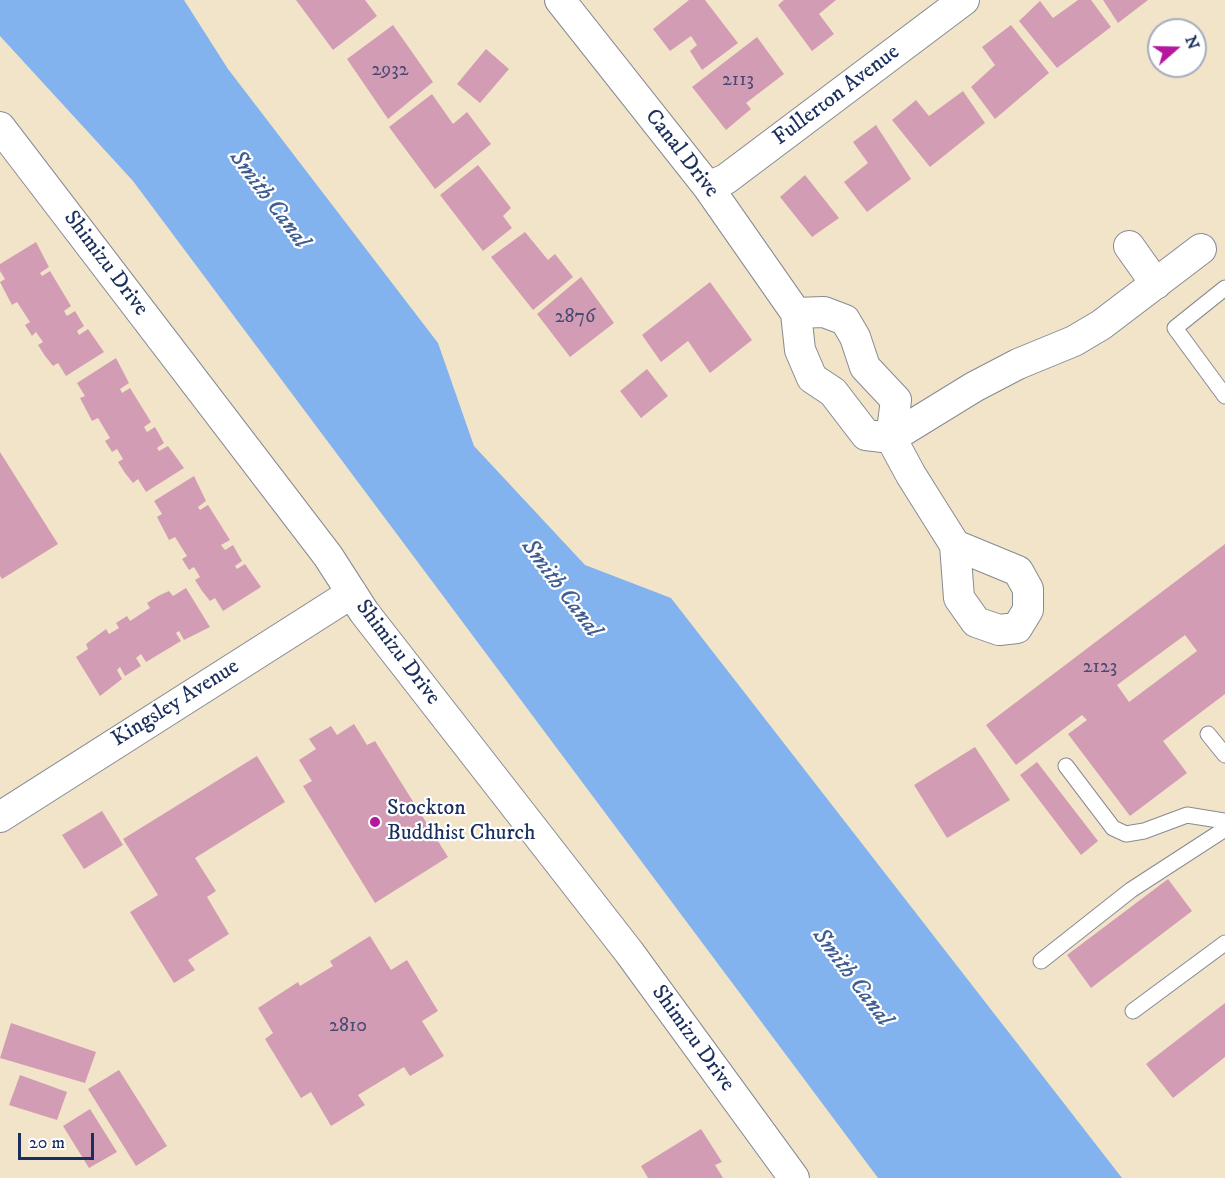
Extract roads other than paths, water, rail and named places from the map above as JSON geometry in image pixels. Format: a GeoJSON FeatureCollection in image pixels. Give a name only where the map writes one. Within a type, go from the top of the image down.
{"type":"FeatureCollection","features":[{"type":"Feature","properties":{"kind":"street","name":"Canal Drive"},"geometry":{"type":"LineString","coordinates":[[560,0],[708,187],[796,313],[800,350],[812,378],[833,392],[866,435],[891,438]]}},
{"type":"Feature","properties":{"kind":"street","name":"Fullerton Avenue"},"geometry":{"type":"LineString","coordinates":[[708,187],[726,179],[964,0]]}},
{"type":"Feature","properties":{"kind":"street","name":"Shimizu Drive"},"geometry":{"type":"LineString","coordinates":[[0,127],[328,556],[364,612],[629,952],[794,1178]]}},
{"type":"Feature","properties":{"kind":"street"},"geometry":{"type":"LineString","coordinates":[[1128,246],[1156,284]]}},
{"type":"Feature","properties":{"kind":"street"},"geometry":{"type":"LineString","coordinates":[[891,438],[974,387],[1101,325],[1201,249]]}},
{"type":"Feature","properties":{"kind":"street"},"geometry":{"type":"LineString","coordinates":[[796,313],[824,312],[845,320],[855,337],[866,367],[896,400],[891,438],[911,475],[955,545]]}},
{"type":"Feature","properties":{"kind":"street"},"geometry":{"type":"LineString","coordinates":[[833,392],[852,381],[866,367]]}},
{"type":"Feature","properties":{"kind":"street","name":"Kingsley Avenue"},"geometry":{"type":"LineString","coordinates":[[0,817],[352,593]]}},
{"type":"Feature","properties":{"kind":"lane"},"geometry":{"type":"LineString","coordinates":[[1225,288],[1175,328],[1225,396]]}},
{"type":"Feature","properties":{"kind":"lane"},"geometry":{"type":"LineString","coordinates":[[1208,734],[1225,755]]}},
{"type":"Feature","properties":{"kind":"lane"},"geometry":{"type":"LineString","coordinates":[[1066,766],[1113,828],[1126,834],[1144,831],[1187,815],[1225,821]]}},
{"type":"Feature","properties":{"kind":"lane"},"geometry":{"type":"LineString","coordinates":[[1041,961],[1131,890],[1225,829]]}},
{"type":"Feature","properties":{"kind":"lane"},"geometry":{"type":"LineString","coordinates":[[1133,1011],[1225,943]]}},
{"type":"Feature","properties":{"kind":"water","name":"Smith Canal"},"geometry":{"type":"Polygon","coordinates":[[[0,0],[184,0],[228,69],[438,343],[474,446],[585,565],[671,598],[1122,1178],[878,1178],[133,181],[0,36],[0,0]]]}},
{"type":"Feature","properties":{"kind":"place","name":"Stockton Buddhist Church"},"geometry":{"type":"Point","coordinates":[375,822]}}]}
